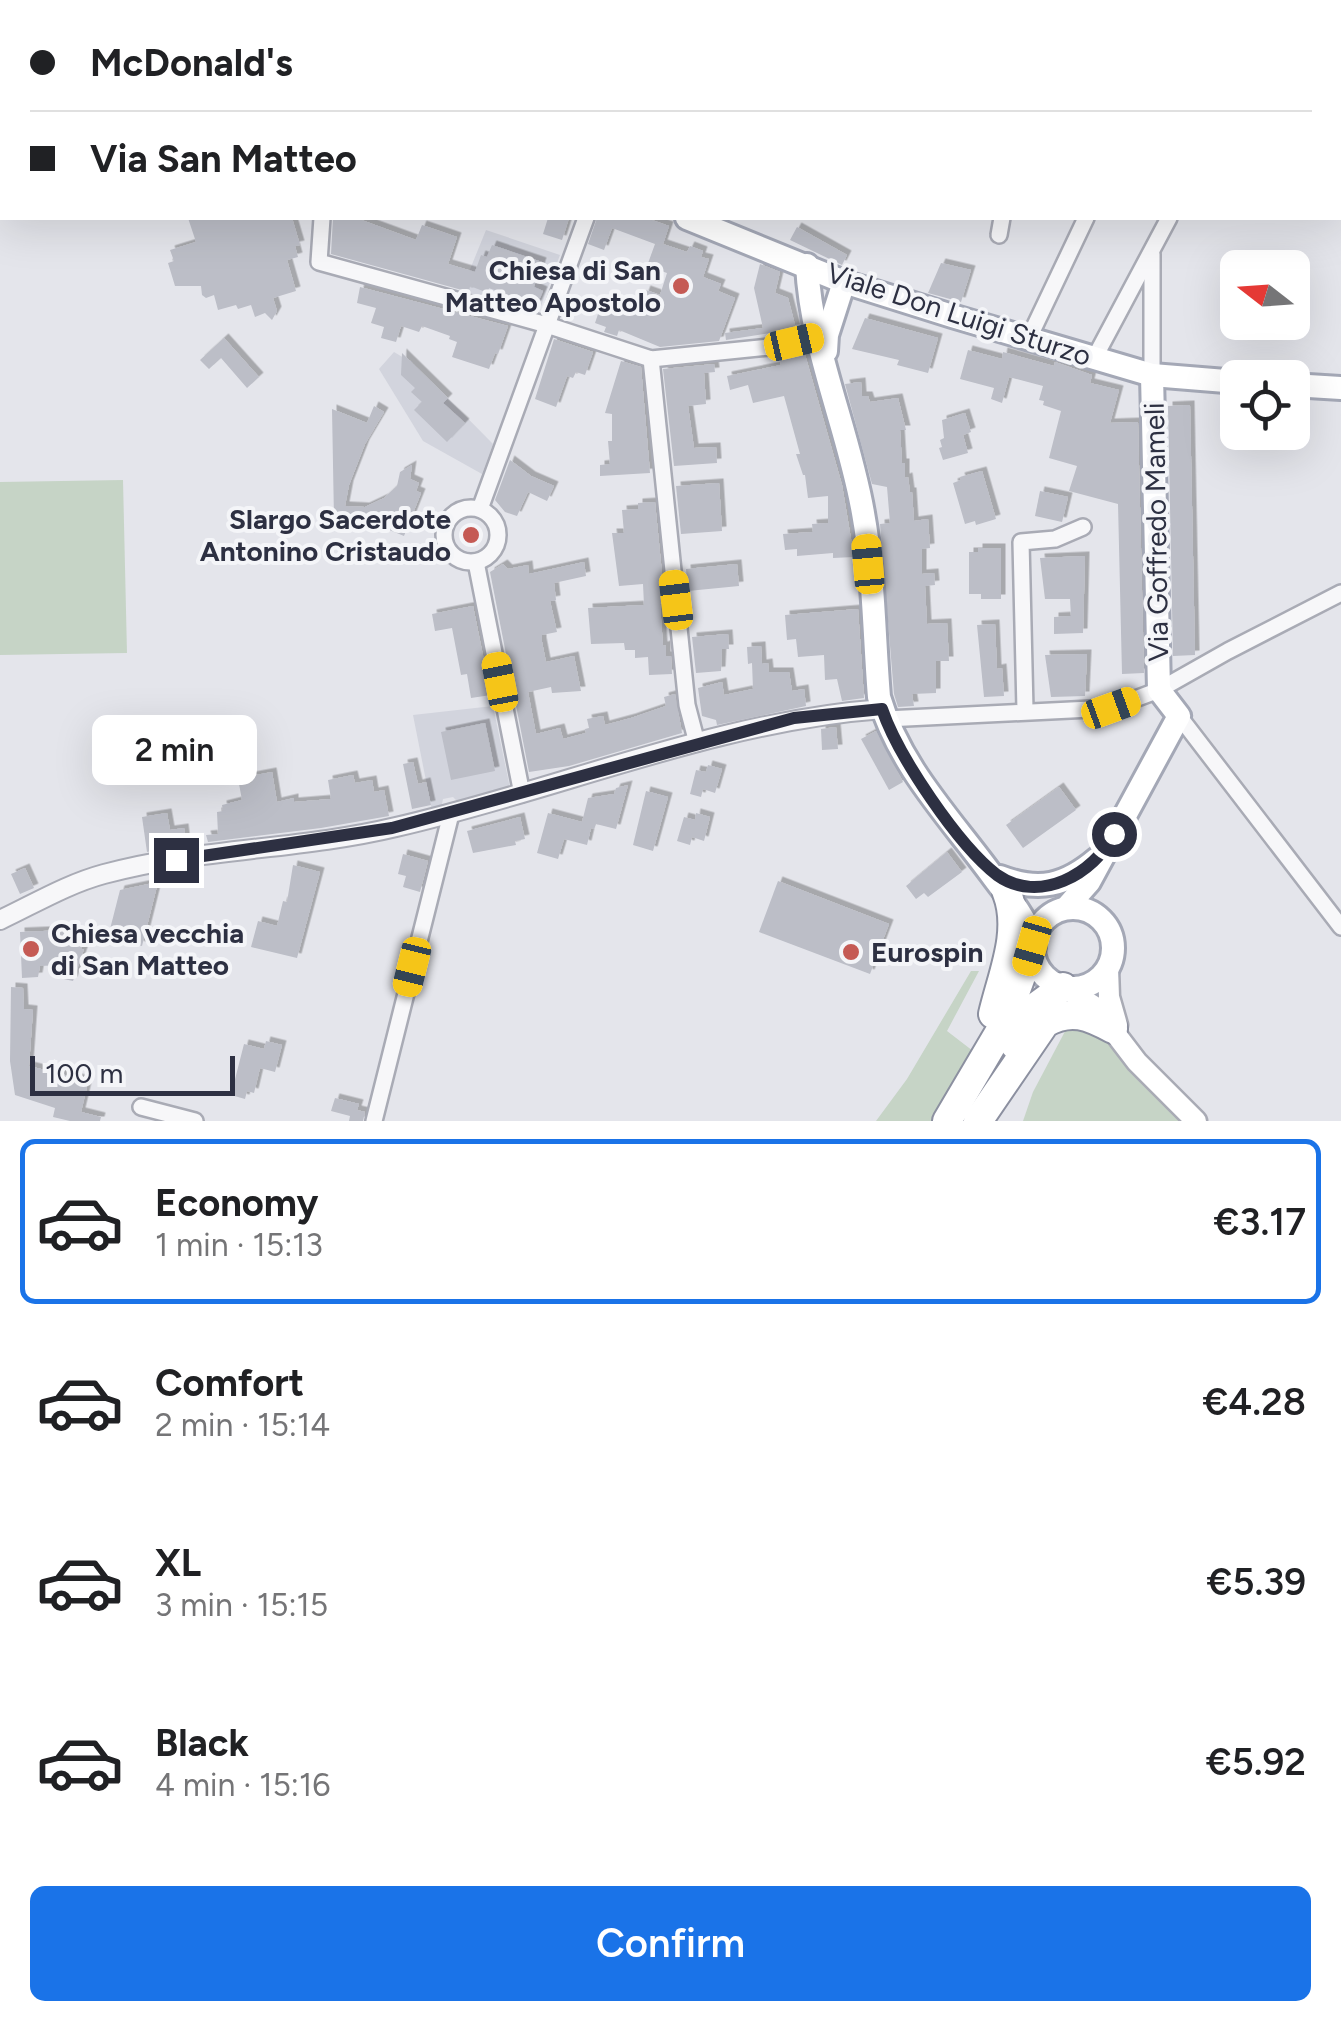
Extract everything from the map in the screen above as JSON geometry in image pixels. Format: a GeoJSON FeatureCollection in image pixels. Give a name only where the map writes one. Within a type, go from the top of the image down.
{"type":"FeatureCollection","features":[{"type":"Feature","properties":{"kind":"highway"},"geometry":{"type":"LineString","coordinates":[[975,1074],[1012,935],[1012,908],[1003,885]]}},
{"type":"Feature","properties":{"kind":"highway"},"geometry":{"type":"LineString","coordinates":[[947,1121],[1002,1026],[1033,942]]}},
{"type":"Feature","properties":{"kind":"highway"},"geometry":{"type":"LineString","coordinates":[[985,1121],[1030,1011],[1064,988]]}},
{"type":"Feature","properties":{"kind":"highway"},"geometry":{"type":"LineString","coordinates":[[1001,1086],[1034,1035],[1053,1018],[1084,1014],[1113,1029]]}},
{"type":"Feature","properties":{"kind":"main road","name":"Viale Don Luigi Sturzo"},"geometry":{"type":"LineString","coordinates":[[693,220],[844,282],[1152,375],[1220,381]]}},
{"type":"Feature","properties":{"kind":"main road"},"geometry":{"type":"LineString","coordinates":[[807,265],[808,294],[863,512],[884,714],[917,776],[1023,915],[1040,972],[1095,1007],[1138,1062],[1196,1121]]}},
{"type":"Feature","properties":{"kind":"main road"},"geometry":{"type":"LineString","coordinates":[[825,360],[827,335],[844,282]]}},
{"type":"Feature","properties":{"kind":"main road","name":"Via Goffredo Mameli"},"geometry":{"type":"LineString","coordinates":[[1152,375],[1159,690],[1179,716]]}},
{"type":"Feature","properties":{"kind":"main road"},"geometry":{"type":"LineString","coordinates":[[1310,387],[1341,388]]}},
{"type":"Feature","properties":{"kind":"main road"},"geometry":{"type":"LineString","coordinates":[[1033,942],[1044,920],[1065,908],[1089,882],[1179,716]]}},
{"type":"Feature","properties":{"kind":"main road"},"geometry":{"type":"LineString","coordinates":[[1003,885],[1055,885],[1075,876],[1110,842]]}},
{"type":"Feature","properties":{"kind":"main road"},"geometry":{"type":"LineString","coordinates":[[1110,842],[1101,892],[1113,949],[1108,968],[1109,997],[1116,1023],[1138,1062]]}},
{"type":"Feature","properties":{"kind":"main road"},"geometry":{"type":"LineString","coordinates":[[1003,885],[1027,898],[1088,911],[1106,925]]}},
{"type":"Feature","properties":{"kind":"main road"},"geometry":{"type":"LineString","coordinates":[[1064,988],[1087,986],[1108,968]]}},
{"type":"Feature","properties":{"kind":"street"},"geometry":{"type":"LineString","coordinates":[[322,220],[320,262],[548,325],[651,359],[770,347],[818,336]]}},
{"type":"Feature","properties":{"kind":"street"},"geometry":{"type":"LineString","coordinates":[[480,509],[585,220]]}},
{"type":"Feature","properties":{"kind":"street"},"geometry":{"type":"LineString","coordinates":[[998,235],[1002,220]]}},
{"type":"Feature","properties":{"kind":"street"},"geometry":{"type":"LineString","coordinates":[[1029,338],[1085,220]]}},
{"type":"Feature","properties":{"kind":"street"},"geometry":{"type":"LineString","coordinates":[[1095,358],[1168,220]]}},
{"type":"Feature","properties":{"kind":"street"},"geometry":{"type":"LineString","coordinates":[[1152,250],[1152,375]]}},
{"type":"Feature","properties":{"kind":"street"},"geometry":{"type":"LineString","coordinates":[[651,359],[687,705],[697,743]]}},
{"type":"Feature","properties":{"kind":"street"},"geometry":{"type":"LineString","coordinates":[[480,509],[496,523],[498,537],[494,550],[476,562],[456,557],[447,547],[444,533],[449,519],[460,510],[480,509]]}},
{"type":"Feature","properties":{"kind":"street"},"geometry":{"type":"LineString","coordinates":[[1025,710],[1021,542],[1055,540],[1083,527]]}},
{"type":"Feature","properties":{"kind":"street"},"geometry":{"type":"LineString","coordinates":[[476,562],[522,794]]}},
{"type":"Feature","properties":{"kind":"street"},"geometry":{"type":"LineString","coordinates":[[0,920],[37,900],[102,874],[392,828],[794,718],[1025,710],[1084,712],[1111,708],[1159,690],[1341,594]]}},
{"type":"Feature","properties":{"kind":"street","name":"Via Goffredo Mameli"},"geometry":{"type":"LineString","coordinates":[[1179,716],[1341,928]]}},
{"type":"Feature","properties":{"kind":"street"},"geometry":{"type":"LineString","coordinates":[[374,1121],[451,814]]}},
{"type":"Feature","properties":{"kind":"street"},"geometry":{"type":"LineString","coordinates":[[141,1107],[195,1121]]}},
{"type":"Feature","properties":{"kind":"shaded area"},"geometry":{"type":"Polygon","coordinates":[[[486,230],[560,255],[537,317],[460,294],[486,230]]]}},
{"type":"Feature","properties":{"kind":"shaded area"},"geometry":{"type":"Polygon","coordinates":[[[394,352],[414,364],[493,444],[482,474],[423,441],[379,369],[394,352]]]}},
{"type":"Feature","properties":{"kind":"shaded area"},"geometry":{"type":"Polygon","coordinates":[[[493,706],[510,788],[459,803],[453,797],[443,799],[441,809],[432,811],[413,715],[493,706]]]}},
{"type":"Feature","properties":{"kind":"green space"},"geometry":{"type":"Polygon","coordinates":[[[123,480],[127,653],[0,655],[0,482],[123,480]]]}},
{"type":"Feature","properties":{"kind":"green space"},"geometry":{"type":"Polygon","coordinates":[[[971,971],[979,971],[947,1031],[973,1051],[935,1121],[876,1121],[907,1079],[971,971]]]}},
{"type":"Feature","properties":{"kind":"green space"},"geometry":{"type":"Polygon","coordinates":[[[1071,1020],[1097,1028],[1184,1121],[1023,1121],[1033,1092],[1071,1020]]]}},
{"type":"Feature","properties":{"kind":"building"},"geometry":{"type":"Polygon","coordinates":[[[189,220],[293,220],[300,245],[295,246],[298,257],[287,260],[296,291],[273,298],[277,311],[272,320],[265,313],[255,317],[251,305],[218,310],[214,295],[206,298],[201,286],[175,286],[168,263],[174,261],[170,250],[196,242],[189,220]]]}},
{"type":"Feature","properties":{"kind":"building"},"geometry":{"type":"Polygon","coordinates":[[[333,220],[361,220],[416,240],[422,225],[457,237],[448,264],[475,272],[481,255],[487,257],[492,245],[542,262],[534,287],[543,291],[537,305],[489,288],[488,293],[470,286],[469,292],[331,254],[333,220]]]}},
{"type":"Feature","properties":{"kind":"building"},"geometry":{"type":"Polygon","coordinates":[[[547,220],[568,220],[562,240],[543,234],[547,220]]]}},
{"type":"Feature","properties":{"kind":"building"},"geometry":{"type":"Polygon","coordinates":[[[596,220],[652,220],[669,226],[663,244],[687,252],[690,246],[703,251],[701,257],[709,259],[703,277],[721,284],[718,291],[735,298],[719,341],[660,347],[619,330],[617,336],[604,332],[606,327],[595,323],[602,302],[637,314],[646,290],[660,295],[667,273],[647,266],[655,244],[612,228],[604,250],[588,244],[596,220]]]}},
{"type":"Feature","properties":{"kind":"building"},"geometry":{"type":"Polygon","coordinates":[[[797,227],[847,255],[842,265],[790,240],[797,227]]]}},
{"type":"Feature","properties":{"kind":"building"},"geometry":{"type":"Polygon","coordinates":[[[941,263],[971,270],[961,302],[928,293],[941,263]]]}},
{"type":"Feature","properties":{"kind":"building"},"geometry":{"type":"Polygon","coordinates":[[[760,264],[780,272],[775,293],[788,298],[796,329],[726,340],[725,333],[763,328],[754,288],[760,264]]]}},
{"type":"Feature","properties":{"kind":"building"},"geometry":{"type":"Polygon","coordinates":[[[360,287],[508,326],[498,354],[495,353],[489,369],[452,357],[457,342],[422,326],[419,332],[401,326],[396,342],[381,338],[384,327],[371,323],[376,308],[357,303],[360,287]]]}},
{"type":"Feature","properties":{"kind":"building"},"geometry":{"type":"Polygon","coordinates":[[[865,318],[938,338],[928,373],[897,365],[899,360],[852,349],[865,318]]]}},
{"type":"Feature","properties":{"kind":"building"},"geometry":{"type":"Polygon","coordinates":[[[224,338],[259,377],[247,388],[221,358],[209,369],[200,360],[224,338]]]}},
{"type":"Feature","properties":{"kind":"building"},"geometry":{"type":"Polygon","coordinates":[[[554,339],[593,352],[585,375],[576,372],[573,378],[567,376],[556,407],[535,399],[554,339]]]}},
{"type":"Feature","properties":{"kind":"building"},"geometry":{"type":"Polygon","coordinates":[[[968,350],[1002,359],[1003,352],[1054,366],[1055,362],[1092,375],[1090,383],[1119,390],[1110,423],[1138,422],[1144,673],[1122,674],[1118,504],[1069,491],[1077,466],[1049,458],[1061,411],[1039,400],[1043,386],[1009,377],[1002,403],[991,399],[994,388],[960,379],[968,350]]]}},
{"type":"Feature","properties":{"kind":"building"},"geometry":{"type":"Polygon","coordinates":[[[804,351],[842,485],[854,557],[833,558],[833,553],[797,556],[797,549],[785,550],[783,534],[813,532],[812,524],[828,523],[828,496],[808,498],[784,396],[753,403],[748,385],[730,390],[727,376],[781,365],[779,356],[804,351]]]}},
{"type":"Feature","properties":{"kind":"building"},"geometry":{"type":"Polygon","coordinates":[[[402,353],[448,398],[443,403],[465,423],[447,442],[414,410],[422,402],[411,392],[415,388],[401,375],[402,353]]]}},
{"type":"Feature","properties":{"kind":"building"},"geometry":{"type":"Polygon","coordinates":[[[621,361],[641,367],[650,473],[600,476],[600,465],[610,464],[612,414],[605,413],[621,361]]]}},
{"type":"Feature","properties":{"kind":"building"},"geometry":{"type":"Polygon","coordinates":[[[714,364],[715,372],[704,373],[706,404],[688,406],[694,448],[716,447],[717,463],[674,466],[663,369],[714,364]]]}},
{"type":"Feature","properties":{"kind":"building"},"geometry":{"type":"Polygon","coordinates":[[[861,382],[862,396],[868,396],[870,402],[898,398],[906,430],[900,430],[902,463],[912,492],[914,521],[928,519],[930,548],[922,549],[922,574],[934,573],[935,585],[925,586],[927,624],[947,623],[949,661],[936,661],[936,693],[912,694],[914,706],[898,707],[894,694],[880,524],[890,523],[887,487],[872,484],[845,384],[861,382]]]}},
{"type":"Feature","properties":{"kind":"building"},"geometry":{"type":"Polygon","coordinates":[[[1190,405],[1195,655],[1173,656],[1168,406],[1190,405]]]}},
{"type":"Feature","properties":{"kind":"building"},"geometry":{"type":"Polygon","coordinates":[[[374,406],[384,412],[365,444],[345,506],[365,507],[384,498],[397,486],[400,472],[412,465],[410,479],[419,483],[416,491],[421,493],[404,536],[360,518],[356,528],[334,519],[332,409],[367,423],[374,406]]]}},
{"type":"Feature","properties":{"kind":"building"},"geometry":{"type":"Polygon","coordinates":[[[965,413],[971,432],[963,435],[968,453],[943,460],[939,448],[944,438],[942,420],[965,413]]]}},
{"type":"Feature","properties":{"kind":"building"},"geometry":{"type":"Polygon","coordinates":[[[510,460],[531,476],[554,486],[547,501],[528,492],[517,516],[505,512],[495,500],[510,460]]]}},
{"type":"Feature","properties":{"kind":"building"},"geometry":{"type":"Polygon","coordinates":[[[982,471],[996,519],[965,524],[953,483],[982,471]]]}},
{"type":"Feature","properties":{"kind":"building"},"geometry":{"type":"Polygon","coordinates":[[[719,483],[722,531],[681,534],[676,486],[719,483]]]}},
{"type":"Feature","properties":{"kind":"building"},"geometry":{"type":"Polygon","coordinates":[[[1040,491],[1068,497],[1062,522],[1035,516],[1040,491]]]}},
{"type":"Feature","properties":{"kind":"building"},"geometry":{"type":"Polygon","coordinates":[[[655,502],[665,604],[660,604],[663,646],[666,645],[666,656],[671,656],[672,674],[649,675],[648,657],[635,658],[635,650],[625,650],[624,643],[591,644],[588,608],[644,605],[643,584],[619,586],[612,533],[624,533],[622,510],[638,509],[638,503],[655,502]]]}},
{"type":"Feature","properties":{"kind":"building"},"geometry":{"type":"Polygon","coordinates":[[[978,548],[1001,548],[1001,599],[981,599],[981,594],[969,594],[969,552],[978,552],[978,548]]]}},
{"type":"Feature","properties":{"kind":"building"},"geometry":{"type":"Polygon","coordinates":[[[1085,556],[1083,633],[1054,634],[1054,617],[1071,616],[1070,599],[1045,599],[1040,558],[1085,556]]]}},
{"type":"Feature","properties":{"kind":"building"},"geometry":{"type":"Polygon","coordinates":[[[584,562],[586,576],[554,583],[556,600],[550,601],[557,632],[542,635],[546,662],[574,656],[581,691],[552,693],[551,687],[528,692],[536,734],[560,728],[563,739],[586,733],[587,719],[603,716],[605,725],[631,718],[666,706],[664,697],[675,694],[682,733],[569,766],[529,772],[490,572],[503,564],[508,569],[528,565],[529,574],[584,562]]]}},
{"type":"Feature","properties":{"kind":"building"},"geometry":{"type":"Polygon","coordinates":[[[737,564],[739,586],[688,591],[686,569],[737,564]]]}},
{"type":"Feature","properties":{"kind":"building"},"geometry":{"type":"Polygon","coordinates":[[[473,606],[491,695],[471,698],[467,674],[461,675],[452,628],[435,631],[432,614],[473,606]]]}},
{"type":"Feature","properties":{"kind":"building"},"geometry":{"type":"Polygon","coordinates":[[[858,609],[864,698],[842,701],[837,679],[825,680],[824,655],[798,657],[796,639],[787,640],[785,615],[858,609]]]}},
{"type":"Feature","properties":{"kind":"building"},"geometry":{"type":"Polygon","coordinates":[[[995,624],[997,669],[1002,668],[1004,696],[984,697],[977,625],[995,624]]]}},
{"type":"Feature","properties":{"kind":"building"},"geometry":{"type":"Polygon","coordinates":[[[728,634],[729,649],[722,649],[721,671],[696,673],[692,637],[728,634]]]}},
{"type":"Feature","properties":{"kind":"building"},"geometry":{"type":"Polygon","coordinates":[[[761,646],[762,664],[768,663],[769,672],[789,672],[792,691],[804,689],[806,706],[717,725],[716,720],[702,716],[698,688],[722,682],[724,695],[753,689],[747,647],[761,646]]]}},
{"type":"Feature","properties":{"kind":"building"},"geometry":{"type":"Polygon","coordinates":[[[1087,654],[1085,696],[1051,697],[1045,655],[1087,654]]]}},
{"type":"Feature","properties":{"kind":"building"},"geometry":{"type":"Polygon","coordinates":[[[485,723],[495,771],[451,780],[441,732],[485,723]]]}},
{"type":"Feature","properties":{"kind":"building"},"geometry":{"type":"Polygon","coordinates":[[[836,727],[838,749],[822,750],[821,729],[836,727]]]}},
{"type":"Feature","properties":{"kind":"building"},"geometry":{"type":"Polygon","coordinates":[[[876,731],[903,782],[889,790],[861,739],[876,731]]]}},
{"type":"Feature","properties":{"kind":"building"},"geometry":{"type":"Polygon","coordinates":[[[413,762],[418,784],[426,782],[431,805],[412,809],[403,764],[413,762]]]}},
{"type":"Feature","properties":{"kind":"building"},"geometry":{"type":"Polygon","coordinates":[[[708,765],[722,769],[715,793],[703,789],[701,797],[690,794],[696,770],[706,772],[708,765]]]}},
{"type":"Feature","properties":{"kind":"building"},"geometry":{"type":"Polygon","coordinates":[[[272,772],[277,802],[294,798],[294,802],[331,799],[328,780],[353,775],[355,783],[372,780],[374,792],[384,790],[389,816],[208,842],[206,835],[218,834],[217,812],[223,811],[222,805],[242,800],[239,784],[252,783],[251,776],[272,772]]]}},
{"type":"Feature","properties":{"kind":"building"},"geometry":{"type":"Polygon","coordinates":[[[628,785],[616,829],[596,824],[591,828],[587,845],[564,839],[558,859],[537,853],[548,813],[582,822],[588,798],[614,794],[616,788],[628,785]]]}},
{"type":"Feature","properties":{"kind":"building"},"geometry":{"type":"Polygon","coordinates":[[[1059,787],[1076,810],[1023,848],[1006,825],[1059,787]]]}},
{"type":"Feature","properties":{"kind":"building"},"geometry":{"type":"Polygon","coordinates":[[[646,791],[668,797],[653,851],[633,845],[646,791]]]}},
{"type":"Feature","properties":{"kind":"building"},"geometry":{"type":"Polygon","coordinates":[[[167,813],[170,830],[184,828],[186,845],[147,852],[142,817],[167,813]]]}},
{"type":"Feature","properties":{"kind":"building"},"geometry":{"type":"Polygon","coordinates":[[[696,813],[710,817],[704,841],[692,837],[690,845],[677,841],[684,817],[695,820],[696,813]]]}},
{"type":"Feature","properties":{"kind":"building"},"geometry":{"type":"Polygon","coordinates":[[[520,817],[525,839],[515,841],[516,845],[473,853],[467,831],[520,817]]]}},
{"type":"Feature","properties":{"kind":"building"},"geometry":{"type":"Polygon","coordinates":[[[947,852],[962,872],[928,897],[924,893],[916,899],[906,886],[947,852]]]}},
{"type":"Feature","properties":{"kind":"building"},"geometry":{"type":"Polygon","coordinates":[[[403,854],[428,861],[420,892],[403,887],[406,876],[398,874],[403,854]]]}},
{"type":"Feature","properties":{"kind":"building"},"geometry":{"type":"Polygon","coordinates":[[[293,865],[320,872],[297,958],[251,947],[258,921],[277,926],[283,901],[287,902],[293,865]]]}},
{"type":"Feature","properties":{"kind":"building"},"geometry":{"type":"Polygon","coordinates":[[[25,868],[34,888],[20,894],[11,874],[25,868]]]}},
{"type":"Feature","properties":{"kind":"building"},"geometry":{"type":"Polygon","coordinates":[[[778,881],[889,924],[870,974],[759,932],[778,881]]]}},
{"type":"Feature","properties":{"kind":"building"},"geometry":{"type":"Polygon","coordinates":[[[158,882],[142,946],[108,937],[120,890],[158,882]]]}},
{"type":"Feature","properties":{"kind":"building"},"geometry":{"type":"Polygon","coordinates":[[[67,930],[66,935],[83,939],[84,949],[73,981],[59,978],[62,965],[40,966],[38,977],[22,978],[20,932],[67,930]]]}},
{"type":"Feature","properties":{"kind":"building"},"geometry":{"type":"Polygon","coordinates":[[[11,987],[23,988],[24,1009],[33,1010],[29,1066],[85,1080],[81,1112],[101,1117],[100,1121],[53,1117],[55,1108],[15,1095],[10,1061],[11,987]]]}},
{"type":"Feature","properties":{"kind":"building"},"geometry":{"type":"Polygon","coordinates":[[[266,1041],[282,1045],[275,1072],[260,1068],[254,1093],[247,1091],[245,1099],[231,1095],[244,1044],[264,1049],[266,1041]]]}},
{"type":"Feature","properties":{"kind":"building"},"geometry":{"type":"Polygon","coordinates":[[[335,1098],[359,1104],[357,1110],[365,1112],[363,1121],[349,1121],[350,1116],[331,1111],[335,1098]]]}},
{"type":"Feature","properties":{"kind":"place","name":"Chiesa di San Matteo Apostolo"},"geometry":{"type":"Point","coordinates":[681,286]}},
{"type":"Feature","properties":{"kind":"place","name":"Slargo Sacerdote Antonino Cristaudo"},"geometry":{"type":"Point","coordinates":[471,535]}},
{"type":"Feature","properties":{"kind":"place","name":"Chiesa vecchia di San Matteo"},"geometry":{"type":"Point","coordinates":[31,949]}},
{"type":"Feature","properties":{"kind":"place","name":"Eurospin"},"geometry":{"type":"Point","coordinates":[851,952]}},
{"type":"Feature","properties":{"kind":"route"},"geometry":{"type":"LineString","coordinates":[[176,860],[392,828],[794,718],[882,709],[917,776],[942,812],[979,858],[1000,877],[1024,885],[1068,881],[1106,850],[1114,834]]}}]}
